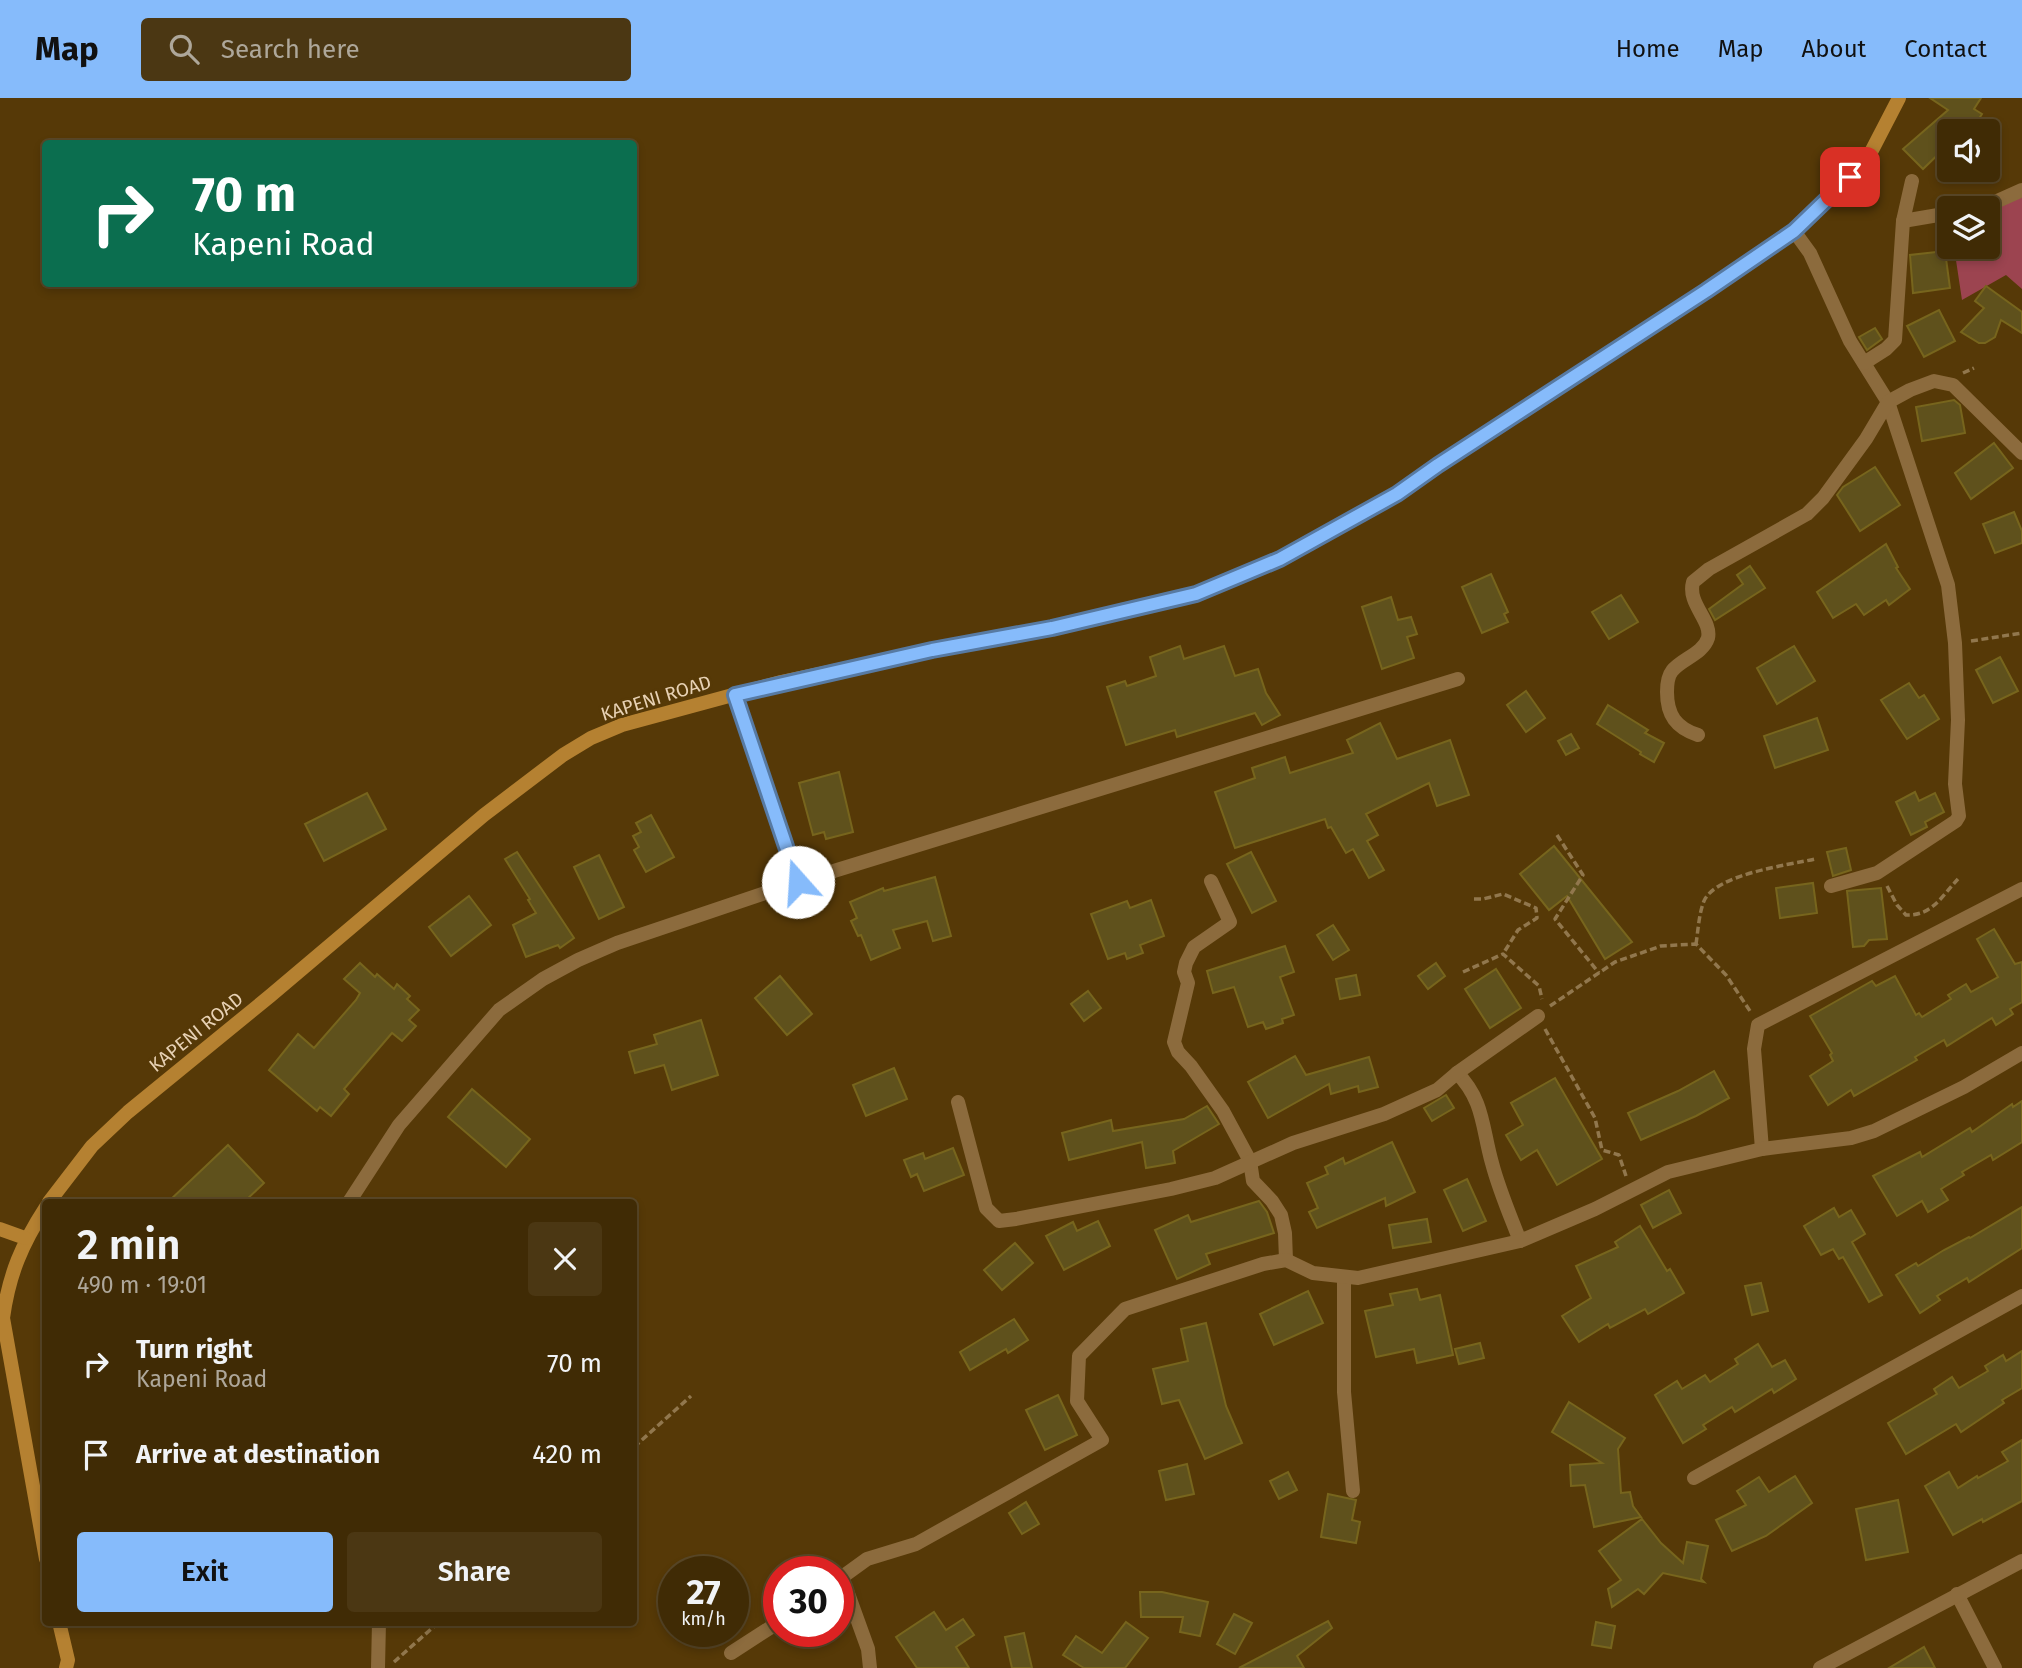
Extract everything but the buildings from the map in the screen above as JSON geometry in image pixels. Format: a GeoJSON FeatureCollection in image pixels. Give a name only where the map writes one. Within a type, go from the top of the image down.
{"type":"FeatureCollection","features":[{"type":"Feature","properties":{"kind":"main road","name":"KAPENI ROAD"},"geometry":{"type":"LineString","coordinates":[[51,1199],[92,1146],[128,1112],[484,815],[563,755],[591,738],[622,725],[735,695],[932,650],[1052,628],[1196,594],[1280,559],[1397,494],[1794,231],[1870,154],[1899,98]]}},
{"type":"Feature","properties":{"kind":"main road"},"geometry":{"type":"LineString","coordinates":[[42,1214],[25,1238],[7,1285],[2,1318],[42,1531]]}},
{"type":"Feature","properties":{"kind":"main road"},"geometry":{"type":"LineString","coordinates":[[0,1229],[25,1238]]}},
{"type":"Feature","properties":{"kind":"main road"},"geometry":{"type":"LineString","coordinates":[[60,1626],[68,1660],[66,1668]]}},
{"type":"Feature","properties":{"kind":"street"},"geometry":{"type":"LineString","coordinates":[[1864,363],[1895,340],[1903,221],[1912,181]]}},
{"type":"Feature","properties":{"kind":"street"},"geometry":{"type":"LineString","coordinates":[[2000,200],[2022,190]]}},
{"type":"Feature","properties":{"kind":"street"},"geometry":{"type":"LineString","coordinates":[[1903,221],[1937,215]]}},
{"type":"Feature","properties":{"kind":"street"},"geometry":{"type":"LineString","coordinates":[[1794,231],[1810,253],[1850,341],[1888,402],[1948,585],[1955,643],[1958,720],[1955,784],[1959,816],[1956,821],[1877,873],[1831,886]]}},
{"type":"Feature","properties":{"kind":"street"},"geometry":{"type":"LineString","coordinates":[[1698,735],[1686,732],[1669,714],[1667,695],[1672,671],[1698,651],[1708,638],[1708,631],[1692,595],[1693,582],[1709,569],[1807,514],[1866,439],[1888,402],[1934,381],[1953,385],[2022,453]]}},
{"type":"Feature","properties":{"kind":"street"},"geometry":{"type":"LineString","coordinates":[[351,1199],[400,1125],[499,1010],[543,979],[578,960],[617,943],[798,882],[1458,679]]}},
{"type":"Feature","properties":{"kind":"street"},"geometry":{"type":"LineString","coordinates":[[735,695],[798,882]]}},
{"type":"Feature","properties":{"kind":"street"},"geometry":{"type":"LineString","coordinates":[[1211,881],[1230,922],[1194,947],[1186,962],[1184,971],[1188,983],[1174,1042],[1178,1052],[1223,1111],[1250,1161],[1253,1181],[1281,1215],[1286,1260]]}},
{"type":"Feature","properties":{"kind":"street"},"geometry":{"type":"LineString","coordinates":[[1762,1149],[1754,1049],[1758,1025],[2022,889]]}},
{"type":"Feature","properties":{"kind":"street"},"geometry":{"type":"LineString","coordinates":[[958,1102],[986,1208],[999,1221],[1171,1189],[1215,1178],[1293,1143],[1384,1114],[1437,1090],[1538,1016]]}},
{"type":"Feature","properties":{"kind":"street"},"geometry":{"type":"LineString","coordinates":[[854,1568],[867,1559],[916,1544],[1102,1440],[1077,1401],[1079,1356],[1125,1310],[1263,1264],[1286,1260],[1313,1273],[1358,1278],[1520,1241],[1595,1209],[1668,1171],[1762,1149],[1851,1138],[1874,1131],[1964,1087],[2022,1053]]}},
{"type":"Feature","properties":{"kind":"street"},"geometry":{"type":"LineString","coordinates":[[1457,1073],[1477,1099],[1491,1160],[1520,1241]]}},
{"type":"Feature","properties":{"kind":"street"},"geometry":{"type":"LineString","coordinates":[[1343,1278],[1344,1392],[1353,1491]]}},
{"type":"Feature","properties":{"kind":"street"},"geometry":{"type":"LineString","coordinates":[[1694,1478],[2022,1296]]}},
{"type":"Feature","properties":{"kind":"street"},"geometry":{"type":"LineString","coordinates":[[1821,1668],[2022,1561]]}},
{"type":"Feature","properties":{"kind":"street"},"geometry":{"type":"LineString","coordinates":[[1957,1594],[1995,1668]]}},
{"type":"Feature","properties":{"kind":"street"},"geometry":{"type":"LineString","coordinates":[[854,1614],[868,1649],[870,1668]]}},
{"type":"Feature","properties":{"kind":"street"},"geometry":{"type":"LineString","coordinates":[[378,1668],[379,1626]]}},
{"type":"Feature","properties":{"kind":"street"},"geometry":{"type":"LineString","coordinates":[[731,1653],[763,1632]]}},
{"type":"Feature","properties":{"kind":"path"},"geometry":{"type":"LineString","coordinates":[[1955,643],[2022,633]]}},
{"type":"Feature","properties":{"kind":"path"},"geometry":{"type":"LineString","coordinates":[[1557,835],[1583,875],[1555,919],[1599,973]]}},
{"type":"Feature","properties":{"kind":"path"},"geometry":{"type":"LineString","coordinates":[[1696,944],[1703,901],[1711,889],[1750,874],[1815,859]]}},
{"type":"Feature","properties":{"kind":"path"},"geometry":{"type":"LineString","coordinates":[[1877,873],[1906,915],[1915,916],[1938,904],[1958,879]]}},
{"type":"Feature","properties":{"kind":"path"},"geometry":{"type":"LineString","coordinates":[[1463,972],[1503,954],[1518,930],[1537,918],[1536,908],[1503,894],[1483,900],[1474,899]]}},
{"type":"Feature","properties":{"kind":"path"},"geometry":{"type":"LineString","coordinates":[[1538,1016],[1615,962],[1661,946],[1696,944],[1726,975],[1758,1025]]}},
{"type":"Feature","properties":{"kind":"path"},"geometry":{"type":"LineString","coordinates":[[1503,954],[1539,986],[1542,999],[1538,1016],[1595,1118],[1602,1150],[1619,1155],[1631,1190]]}},
{"type":"Feature","properties":{"kind":"path"},"geometry":{"type":"LineString","coordinates":[[637,1444],[691,1396]]}},
{"type":"Feature","properties":{"kind":"path"},"geometry":{"type":"LineString","coordinates":[[387,1668],[434,1626]]}},
{"type":"Feature","properties":{"kind":"shaded area"},"geometry":{"type":"Polygon","coordinates":[[[2022,197],[2022,289],[2006,275],[1962,300],[1956,259],[2000,259],[2000,206],[2022,197]]]}},
{"type":"Feature","properties":{"kind":"route"},"geometry":{"type":"LineString","coordinates":[[798,882],[735,695],[781,682],[1052,628],[1196,594],[1280,559],[1397,494],[1706,291],[1794,231],[1850,177]]}}]}
